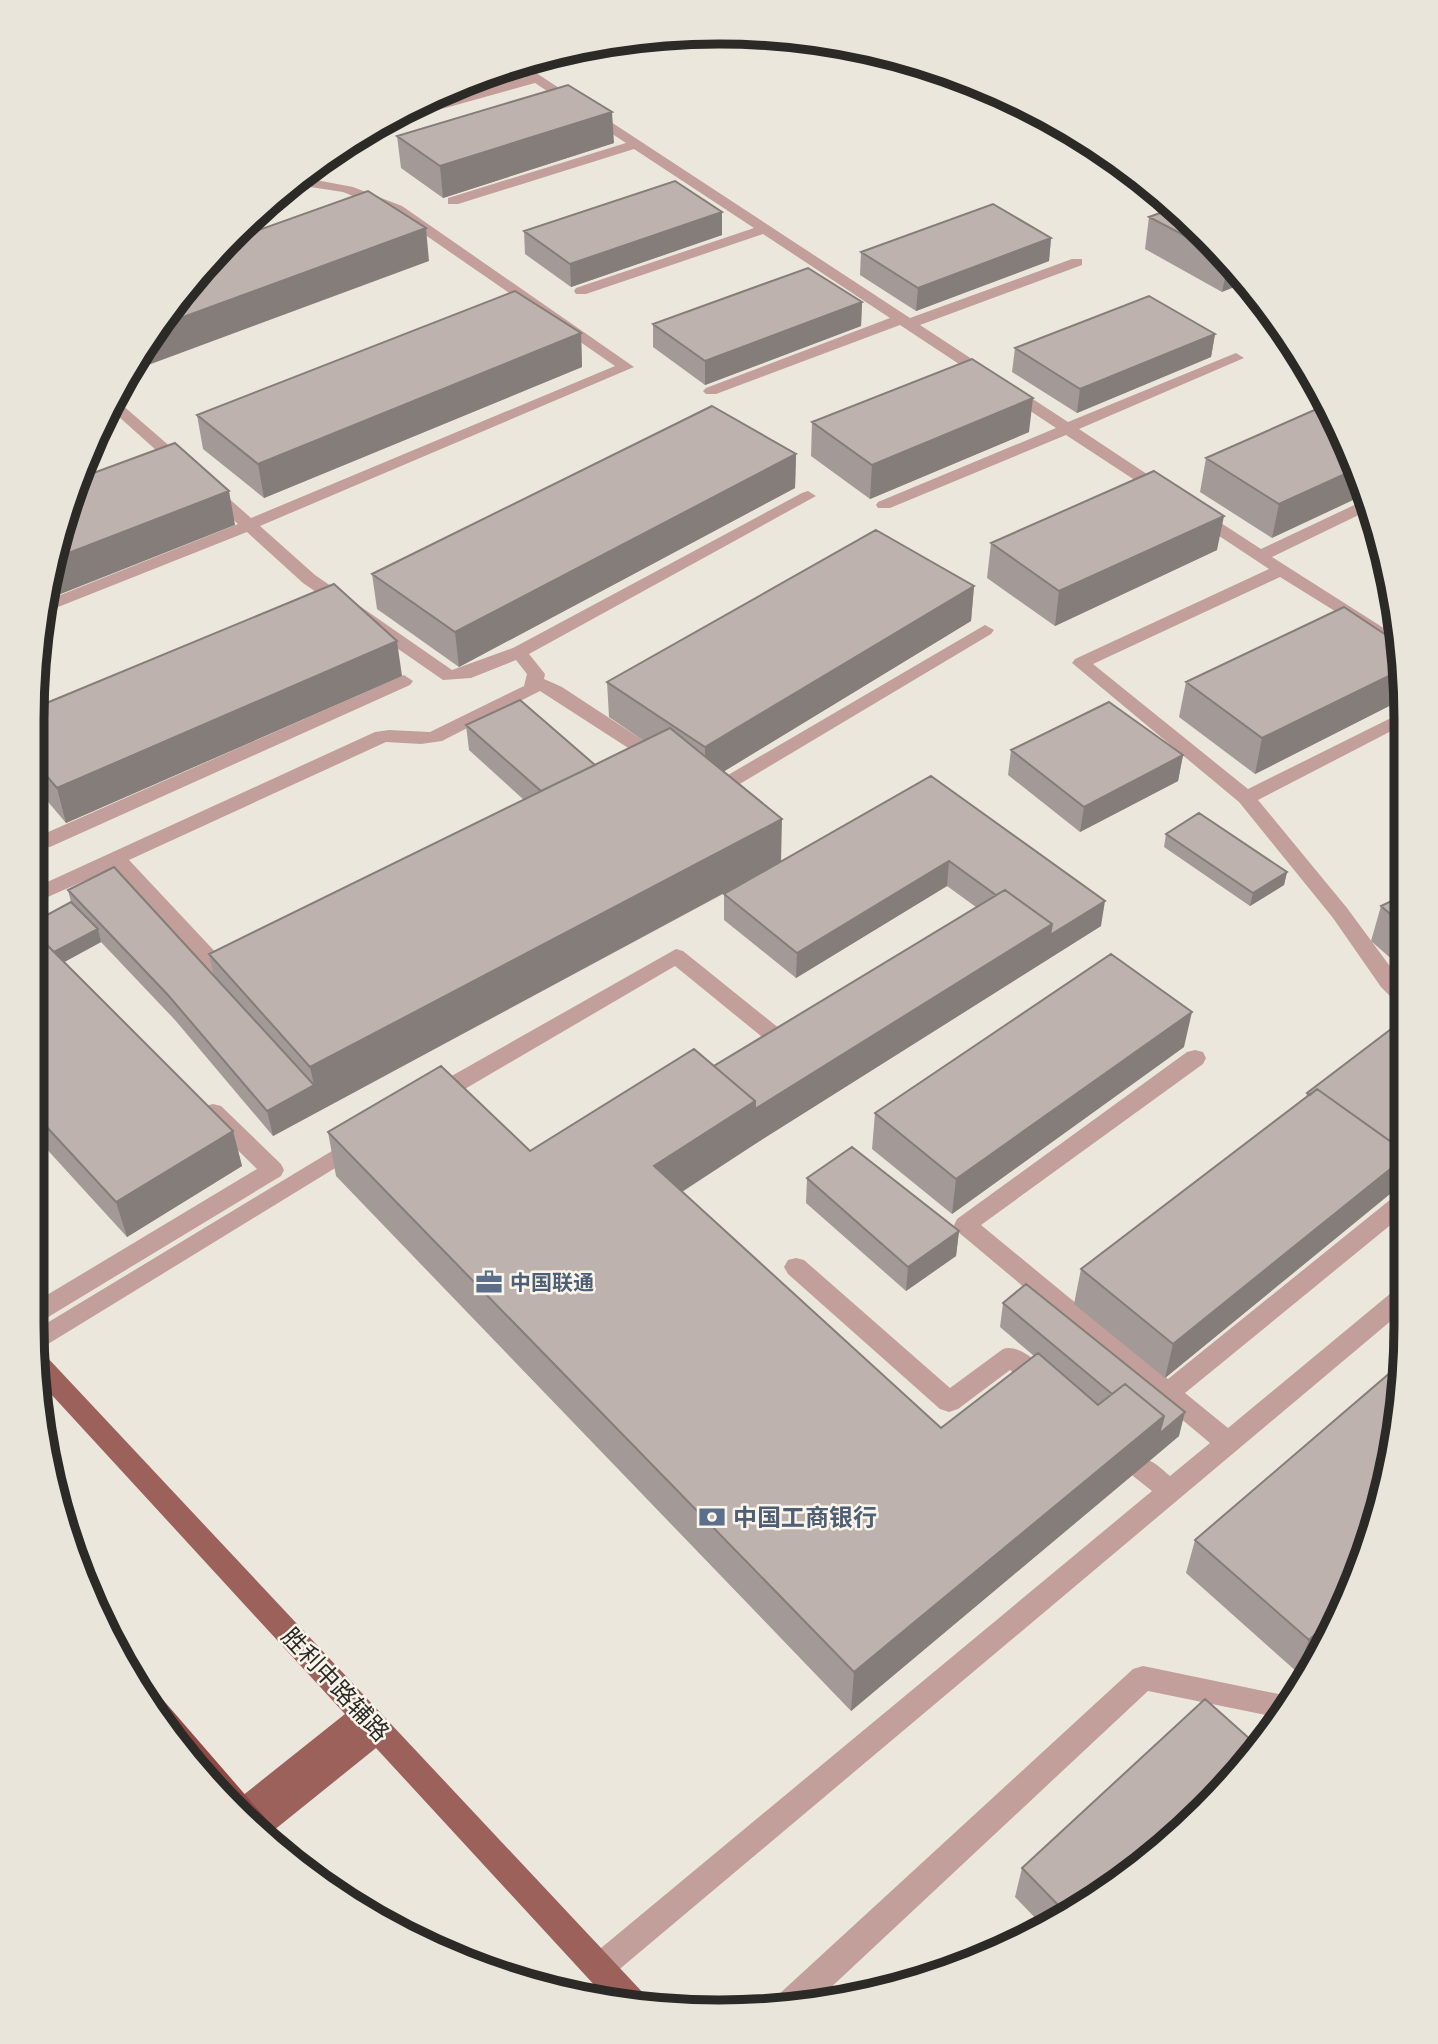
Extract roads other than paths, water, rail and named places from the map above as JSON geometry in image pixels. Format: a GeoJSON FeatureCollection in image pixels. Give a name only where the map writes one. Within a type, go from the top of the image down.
{"type":"FeatureCollection","features":[{"type":"Feature","properties":{"kind":"main road","name":"胜利中路辅路"},"geometry":{"type":"LineString","coordinates":[[45,1372],[622,1993]]}},
{"type":"Feature","properties":{"kind":"main road"},"geometry":{"type":"LineString","coordinates":[[249,1809],[371,1723]]}},
{"type":"Feature","properties":{"kind":"main road"},"geometry":{"type":"LineString","coordinates":[[263,1822],[371,1723]]}},
{"type":"Feature","properties":{"kind":"street"},"geometry":{"type":"LineString","coordinates":[[528,72],[1389,640]]}},
{"type":"Feature","properties":{"kind":"street"},"geometry":{"type":"LineString","coordinates":[[425,111],[537,78]]}},
{"type":"Feature","properties":{"kind":"street"},"geometry":{"type":"LineString","coordinates":[[453,201],[636,144]]}},
{"type":"Feature","properties":{"kind":"street"},"geometry":{"type":"LineString","coordinates":[[54,603],[249,526],[626,367],[397,209],[376,198],[340,187],[308,183]]}},
{"type":"Feature","properties":{"kind":"street"},"geometry":{"type":"LineString","coordinates":[[581,291],[765,229]]}},
{"type":"Feature","properties":{"kind":"street"},"geometry":{"type":"LineString","coordinates":[[711,390],[1077,262]]}},
{"type":"Feature","properties":{"kind":"street"},"geometry":{"type":"LineString","coordinates":[[884,505],[1236,358]]}},
{"type":"Feature","properties":{"kind":"street"},"geometry":{"type":"LineString","coordinates":[[119,408],[309,579],[449,676],[460,676],[519,652],[808,496]]}},
{"type":"Feature","properties":{"kind":"street"},"geometry":{"type":"LineString","coordinates":[[1260,556],[1360,508]]}},
{"type":"Feature","properties":{"kind":"street"},"geometry":{"type":"LineString","coordinates":[[1281,570],[1081,663],[1246,798],[1340,913],[1394,988]]}},
{"type":"Feature","properties":{"kind":"street"},"geometry":{"type":"LineString","coordinates":[[701,786],[712,793],[985,630]]}},
{"type":"Feature","properties":{"kind":"street"},"geometry":{"type":"LineString","coordinates":[[44,892],[382,736],[395,734],[418,740],[435,737],[532,689],[536,674],[519,652]]}},
{"type":"Feature","properties":{"kind":"street"},"geometry":{"type":"LineString","coordinates":[[44,842],[404,681]]}},
{"type":"Feature","properties":{"kind":"street"},"geometry":{"type":"LineString","coordinates":[[535,682],[556,691],[678,772]]}},
{"type":"Feature","properties":{"kind":"street"},"geometry":{"type":"LineString","coordinates":[[1246,798],[1394,723]]}},
{"type":"Feature","properties":{"kind":"street"},"geometry":{"type":"LineString","coordinates":[[116,859],[237,988]]}},
{"type":"Feature","properties":{"kind":"street"},"geometry":{"type":"LineString","coordinates":[[418,1106],[676,956],[779,1040],[813,1019]]}},
{"type":"Feature","properties":{"kind":"street"},"geometry":{"type":"LineString","coordinates":[[1195,1058],[965,1224],[1228,1443]]}},
{"type":"Feature","properties":{"kind":"street"},"geometry":{"type":"LineString","coordinates":[[44,1308],[272,1170],[196,1096]]}},
{"type":"Feature","properties":{"kind":"street"},"geometry":{"type":"LineString","coordinates":[[44,1337],[372,1135]]}},
{"type":"Feature","properties":{"kind":"street"},"geometry":{"type":"LineString","coordinates":[[1168,1393],[1394,1209]]}},
{"type":"Feature","properties":{"kind":"street"},"geometry":{"type":"LineString","coordinates":[[796,1267],[949,1402],[1011,1356],[1062,1400]]}},
{"type":"Feature","properties":{"kind":"street"},"geometry":{"type":"LineString","coordinates":[[599,1968],[1394,1304]]}},
{"type":"Feature","properties":{"kind":"street"},"geometry":{"type":"LineString","coordinates":[[1142,1468],[1170,1490]]}},
{"type":"Feature","properties":{"kind":"street"},"geometry":{"type":"LineString","coordinates":[[801,1995],[1143,1678],[1277,1705]]}},
{"type":"Feature","properties":{"kind":"place","name":"中国联通"},"geometry":{"type":"Point","coordinates":[489,1282]}},
{"type":"Feature","properties":{"kind":"place","name":"中国工商银行"},"geometry":{"type":"Point","coordinates":[712,1517]}}]}
